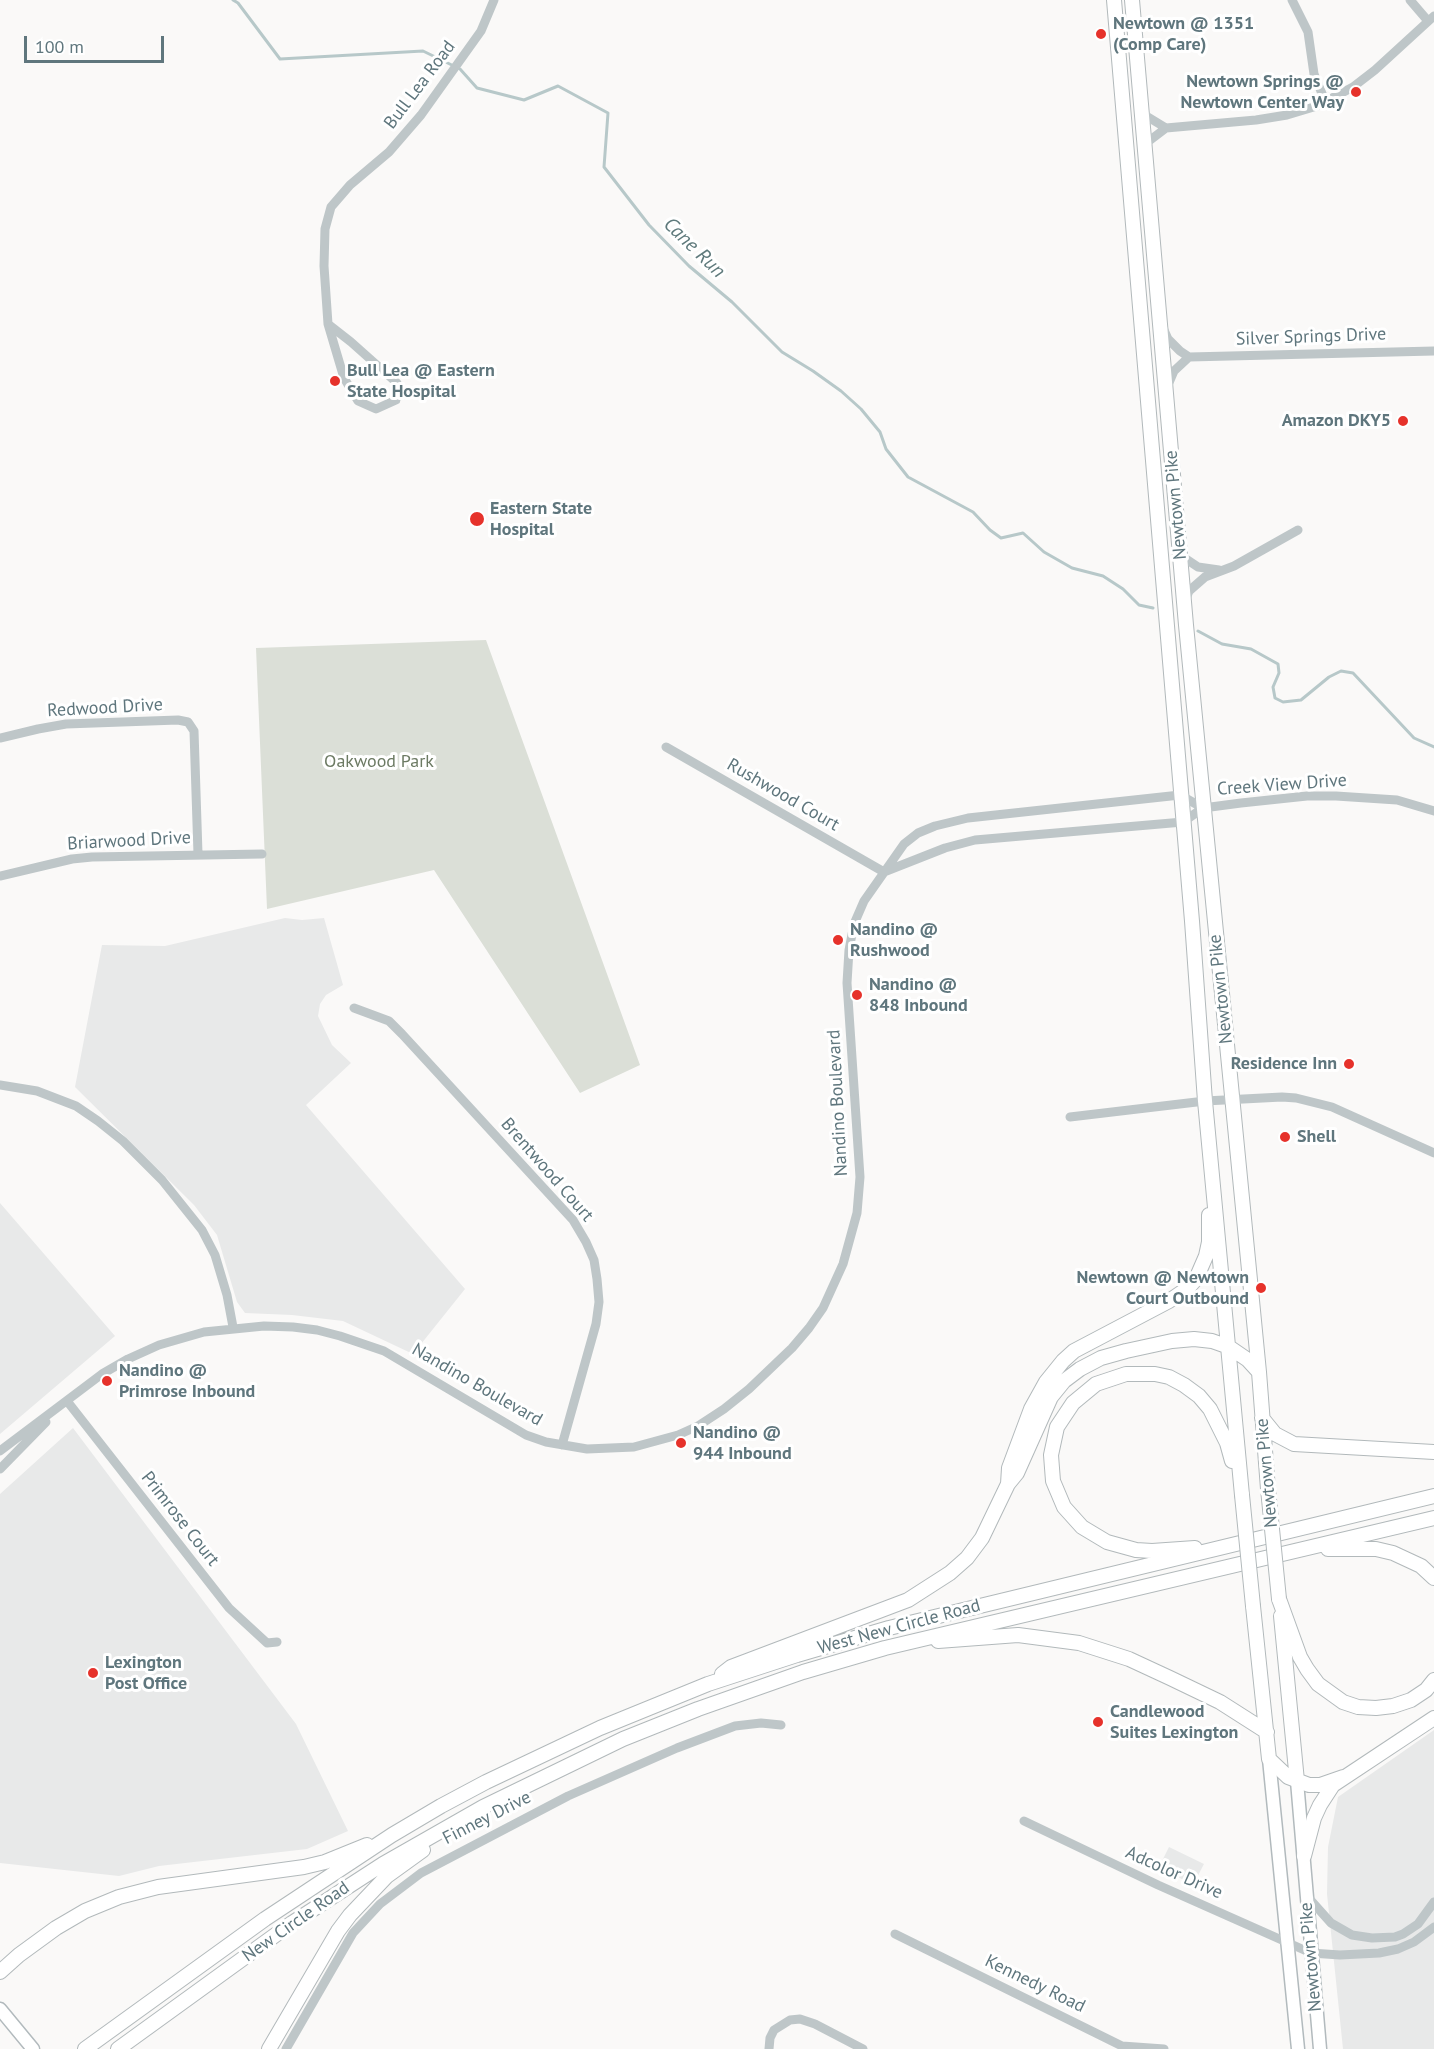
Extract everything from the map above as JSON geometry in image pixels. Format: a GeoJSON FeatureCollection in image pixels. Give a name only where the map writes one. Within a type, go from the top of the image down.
{"type":"FeatureCollection","features":[{"type":"Feature","properties":{"kind":"highway","name":"Newtown Pike"},"geometry":{"type":"LineString","coordinates":[[1114,0],[1183,822],[1204,1101],[1269,1759]]}},
{"type":"Feature","properties":{"kind":"highway","name":"Newtown Pike"},"geometry":{"type":"LineString","coordinates":[[1132,0],[1184,604],[1297,1781]]}},
{"type":"Feature","properties":{"kind":"highway"},"geometry":{"type":"LineString","coordinates":[[1136,258],[1146,267],[1149,291],[1160,314]]}},
{"type":"Feature","properties":{"kind":"highway"},"geometry":{"type":"LineString","coordinates":[[1008,1484],[1009,1468],[1031,1409],[1046,1382],[1063,1361],[1074,1351],[1180,1294],[1196,1279],[1206,1256],[1209,1242],[1210,1153]]}},
{"type":"Feature","properties":{"kind":"highway"},"geometry":{"type":"LineString","coordinates":[[708,1684],[731,1667],[908,1600],[928,1588],[967,1558],[982,1538],[1008,1484],[1017,1473],[1051,1397],[1064,1381],[1080,1369],[1101,1358],[1172,1341],[1194,1340],[1212,1341],[1229,1347],[1248,1360],[1259,1372]]}},
{"type":"Feature","properties":{"kind":"highway"},"geometry":{"type":"LineString","coordinates":[[1239,1544],[1152,1551],[1120,1547],[1094,1536],[1073,1519],[1064,1507],[1053,1481],[1051,1455],[1058,1427],[1073,1402],[1084,1392],[1109,1378],[1141,1373],[1169,1377],[1199,1396],[1210,1409],[1227,1443],[1242,1495]]}},
{"type":"Feature","properties":{"kind":"highway"},"geometry":{"type":"LineString","coordinates":[[1262,1418],[1275,1434],[1294,1444],[1434,1452]]}},
{"type":"Feature","properties":{"kind":"highway","name":"West New Circle Road"},"geometry":{"type":"LineString","coordinates":[[392,1835],[441,1806],[600,1728],[708,1684],[797,1654],[890,1628],[1434,1496]]}},
{"type":"Feature","properties":{"kind":"highway","name":"West New Circle Road"},"geometry":{"type":"LineString","coordinates":[[483,1807],[623,1739],[698,1709],[885,1647],[1434,1518]]}},
{"type":"Feature","properties":{"kind":"highway"},"geometry":{"type":"LineString","coordinates":[[1293,1550],[1376,1549],[1406,1558],[1434,1578]]}},
{"type":"Feature","properties":{"kind":"highway"},"geometry":{"type":"LineString","coordinates":[[1279,1599],[1300,1657],[1307,1669],[1318,1684],[1343,1702],[1358,1707],[1393,1706],[1411,1700],[1426,1690],[1434,1680]]}},
{"type":"Feature","properties":{"kind":"highway"},"geometry":{"type":"LineString","coordinates":[[885,1647],[1018,1635],[1079,1642],[1129,1659],[1160,1673],[1220,1702],[1267,1732]]}},
{"type":"Feature","properties":{"kind":"highway"},"geometry":{"type":"LineString","coordinates":[[1304,1856],[1314,1818],[1333,1785],[1434,1718]]}},
{"type":"Feature","properties":{"kind":"highway"},"geometry":{"type":"LineString","coordinates":[[1269,1759],[1278,1769],[1297,1781],[1309,1785],[1320,1785],[1343,1777]]}},
{"type":"Feature","properties":{"kind":"highway"},"geometry":{"type":"LineString","coordinates":[[269,2049],[338,1931],[364,1899],[399,1866],[483,1807]]}},
{"type":"Feature","properties":{"kind":"highway","name":"New Circle Road"},"geometry":{"type":"LineString","coordinates":[[118,2049],[329,1898],[383,1864],[483,1807]]}},
{"type":"Feature","properties":{"kind":"highway"},"geometry":{"type":"LineString","coordinates":[[0,1972],[56,1928],[86,1911],[119,1897],[158,1887],[304,1867],[325,1862],[392,1835]]}},
{"type":"Feature","properties":{"kind":"highway","name":"New Circle Road"},"geometry":{"type":"LineString","coordinates":[[85,2049],[265,1919],[392,1835]]}},
{"type":"Feature","properties":{"kind":"main road","name":"Newtown Pike"},"geometry":{"type":"LineString","coordinates":[[1269,1759],[1298,2049]]}},
{"type":"Feature","properties":{"kind":"main road","name":"Newtown Pike"},"geometry":{"type":"LineString","coordinates":[[1297,1781],[1320,2049]]}},
{"type":"Feature","properties":{"kind":"main road"},"geometry":{"type":"LineString","coordinates":[[0,2009],[29,2044]]}},
{"type":"Feature","properties":{"kind":"street","name":"Bull Lea Road"},"geometry":{"type":"LineString","coordinates":[[328,324],[397,383],[396,400],[376,409],[358,401],[344,378],[328,324],[324,240],[331,207],[350,185],[389,152],[429,104],[481,31],[494,0]]}},
{"type":"Feature","properties":{"kind":"street"},"geometry":{"type":"LineString","coordinates":[[1292,0],[1308,32],[1314,74],[1325,101]]}},
{"type":"Feature","properties":{"kind":"street"},"geometry":{"type":"LineString","coordinates":[[1145,144],[1166,128],[1287,115],[1317,106],[1353,87],[1375,70],[1431,18],[1410,0]]}},
{"type":"Feature","properties":{"kind":"street"},"geometry":{"type":"LineString","coordinates":[[1143,114],[1166,128]]}},
{"type":"Feature","properties":{"kind":"street"},"geometry":{"type":"LineString","coordinates":[[1160,314],[1168,339],[1189,357],[1174,371],[1168,382],[1167,395]]}},
{"type":"Feature","properties":{"kind":"street","name":"Silver Springs Drive"},"geometry":{"type":"LineString","coordinates":[[1189,357],[1434,351]]}},
{"type":"Feature","properties":{"kind":"street"},"geometry":{"type":"LineString","coordinates":[[1184,604],[1189,591],[1205,577],[1234,566],[1298,530]]}},
{"type":"Feature","properties":{"kind":"street"},"geometry":{"type":"LineString","coordinates":[[1180,555],[1198,567],[1219,570]]}},
{"type":"Feature","properties":{"kind":"street","name":"Redwood Drive"},"geometry":{"type":"LineString","coordinates":[[0,738],[66,724],[178,720],[188,722],[194,732],[198,854]]}},
{"type":"Feature","properties":{"kind":"street","name":"Rushwood Court"},"geometry":{"type":"LineString","coordinates":[[666,747],[884,872]]}},
{"type":"Feature","properties":{"kind":"street"},"geometry":{"type":"LineString","coordinates":[[884,872],[945,848],[975,840],[1183,822],[1203,808],[1180,795]]}},
{"type":"Feature","properties":{"kind":"street","name":"Nandino Boulevard"},"geometry":{"type":"LineString","coordinates":[[0,1469],[20,1442],[102,1374],[159,1345],[204,1332],[233,1327],[292,1327],[361,1342],[404,1362],[526,1435],[562,1444],[587,1449],[634,1447],[678,1435],[698,1426],[749,1389],[810,1328],[823,1308],[846,1255],[857,1213],[860,1177],[847,983],[849,950],[854,924],[864,901],[892,859],[910,838],[948,822],[992,815],[1180,795]]}},
{"type":"Feature","properties":{"kind":"street","name":"Creek View Drive"},"geometry":{"type":"LineString","coordinates":[[1203,808],[1306,796],[1336,796],[1397,801],[1434,811]]}},
{"type":"Feature","properties":{"kind":"street","name":"Briarwood Drive"},"geometry":{"type":"LineString","coordinates":[[0,876],[72,859],[262,854]]}},
{"type":"Feature","properties":{"kind":"street","name":"Brentwood Court"},"geometry":{"type":"LineString","coordinates":[[354,1008],[389,1021],[408,1040],[573,1220],[586,1242],[594,1260],[599,1302],[596,1324],[562,1444]]}},
{"type":"Feature","properties":{"kind":"street"},"geometry":{"type":"LineString","coordinates":[[0,1085],[38,1091],[76,1106],[98,1120],[123,1141],[162,1180],[202,1230],[215,1255],[227,1295],[233,1327]]}},
{"type":"Feature","properties":{"kind":"street"},"geometry":{"type":"LineString","coordinates":[[1070,1117],[1204,1101],[1282,1097],[1314,1101],[1332,1107],[1434,1153]]}},
{"type":"Feature","properties":{"kind":"street","name":"Primrose Court"},"geometry":{"type":"LineString","coordinates":[[67,1401],[229,1608],[267,1643],[277,1642]]}},
{"type":"Feature","properties":{"kind":"street","name":"Nandino Boulevard"},"geometry":{"type":"LineString","coordinates":[[0,1451],[20,1442]]}},
{"type":"Feature","properties":{"kind":"street","name":"Finney Drive"},"geometry":{"type":"LineString","coordinates":[[286,2049],[353,1933],[380,1904],[421,1873],[568,1796],[678,1748],[735,1726],[761,1723],[781,1725]]}},
{"type":"Feature","properties":{"kind":"street","name":"Adcolor Drive"},"geometry":{"type":"LineString","coordinates":[[1024,1821],[1158,1885],[1311,1953]]}},
{"type":"Feature","properties":{"kind":"street"},"geometry":{"type":"LineString","coordinates":[[1306,1895],[1331,1923],[1352,1935],[1372,1938],[1395,1937],[1408,1931],[1418,1923],[1434,1902]]}},
{"type":"Feature","properties":{"kind":"street"},"geometry":{"type":"LineString","coordinates":[[1311,1953],[1340,1955],[1398,1950],[1414,1942],[1434,1927]]}},
{"type":"Feature","properties":{"kind":"street","name":"Kennedy Road"},"geometry":{"type":"LineString","coordinates":[[895,1934],[1122,2046],[1164,2049]]}},
{"type":"Feature","properties":{"kind":"street"},"geometry":{"type":"LineString","coordinates":[[769,2049],[770,2038],[774,2030],[790,2020],[800,2019],[815,2024],[863,2049]]}},
{"type":"Feature","properties":{"kind":"shaded area"},"geometry":{"type":"Polygon","coordinates":[[[285,918],[302,920],[324,918],[343,985],[326,995],[320,1004],[318,1016],[332,1045],[351,1063],[306,1105],[465,1289],[413,1354],[343,1321],[292,1315],[245,1313],[237,1302],[217,1235],[194,1205],[75,1087],[102,945],[165,946],[285,918]]]}},
{"type":"Feature","properties":{"kind":"shaded area"},"geometry":{"type":"Polygon","coordinates":[[[0,1203],[115,1336],[0,1434],[0,1203]]]}},
{"type":"Feature","properties":{"kind":"shaded area"},"geometry":{"type":"Polygon","coordinates":[[[73,1428],[296,1724],[348,1831],[307,1849],[159,1866],[119,1876],[0,1863],[0,1494],[73,1428]]]}},
{"type":"Feature","properties":{"kind":"shaded area"},"geometry":{"type":"Polygon","coordinates":[[[1434,1730],[1434,2049],[1343,2049],[1327,1894],[1328,1847],[1338,1797],[1434,1730]]]}},
{"type":"Feature","properties":{"kind":"shaded area"},"geometry":{"type":"Polygon","coordinates":[[[1169,1847],[1204,1864],[1193,1885],[1159,1867],[1169,1847]]]}},
{"type":"Feature","properties":{"kind":"green space","name":"Oakwood Park"},"geometry":{"type":"Polygon","coordinates":[[[486,640],[640,1065],[580,1093],[434,870],[267,909],[256,648],[486,640]]]}},
{"type":"Feature","properties":{"kind":"waterway","name":"Cane Run"},"geometry":{"type":"LineString","coordinates":[[233,0],[238,3],[280,59],[423,51],[460,69],[477,88],[524,100],[558,86],[608,113],[604,167],[649,225],[689,266],[732,302],[782,352],[841,391],[861,409],[880,432],[886,449],[908,477],[973,512],[1001,538],[1023,533],[1044,552],[1072,568],[1103,576],[1123,589],[1139,605],[1153,608]]}},
{"type":"Feature","properties":{"kind":"waterway","name":"Cane Run"},"geometry":{"type":"LineString","coordinates":[[1198,631],[1222,644],[1251,649],[1278,664],[1279,673],[1273,687],[1275,698],[1283,702],[1301,700],[1329,677],[1341,671],[1353,673],[1414,738],[1434,747]]}},
{"type":"Feature","properties":{"kind":"place","name":"Newtown @ 1351 (Comp Care)"},"geometry":{"type":"Point","coordinates":[1101,34]}},
{"type":"Feature","properties":{"kind":"place","name":"Newtown Springs @ Newtown Center Way"},"geometry":{"type":"Point","coordinates":[1356,92]}},
{"type":"Feature","properties":{"kind":"place","name":"Bull Lea @ Eastern State Hospital"},"geometry":{"type":"Point","coordinates":[335,381]}},
{"type":"Feature","properties":{"kind":"place","name":"Amazon DKY5"},"geometry":{"type":"Point","coordinates":[1403,421]}},
{"type":"Feature","properties":{"kind":"place","name":"Eastern State Hospital"},"geometry":{"type":"Point","coordinates":[477,519]}},
{"type":"Feature","properties":{"kind":"place","name":"Nandino @ Rushwood"},"geometry":{"type":"Point","coordinates":[838,940]}},
{"type":"Feature","properties":{"kind":"place","name":"Nandino @ 848 Inbound"},"geometry":{"type":"Point","coordinates":[857,995]}},
{"type":"Feature","properties":{"kind":"place","name":"Residence Inn"},"geometry":{"type":"Point","coordinates":[1349,1064]}},
{"type":"Feature","properties":{"kind":"place","name":"Shell"},"geometry":{"type":"Point","coordinates":[1285,1137]}},
{"type":"Feature","properties":{"kind":"place","name":"Newtown @ Newtown Court Outbound"},"geometry":{"type":"Point","coordinates":[1261,1288]}},
{"type":"Feature","properties":{"kind":"place","name":"Nandino @ Primrose Inbound"},"geometry":{"type":"Point","coordinates":[107,1381]}},
{"type":"Feature","properties":{"kind":"place","name":"Nandino @ 944 Inbound"},"geometry":{"type":"Point","coordinates":[681,1443]}},
{"type":"Feature","properties":{"kind":"place","name":"Lexington Post Office"},"geometry":{"type":"Point","coordinates":[93,1673]}},
{"type":"Feature","properties":{"kind":"place","name":"Candlewood Suites Lexington"},"geometry":{"type":"Point","coordinates":[1098,1722]}}]}
